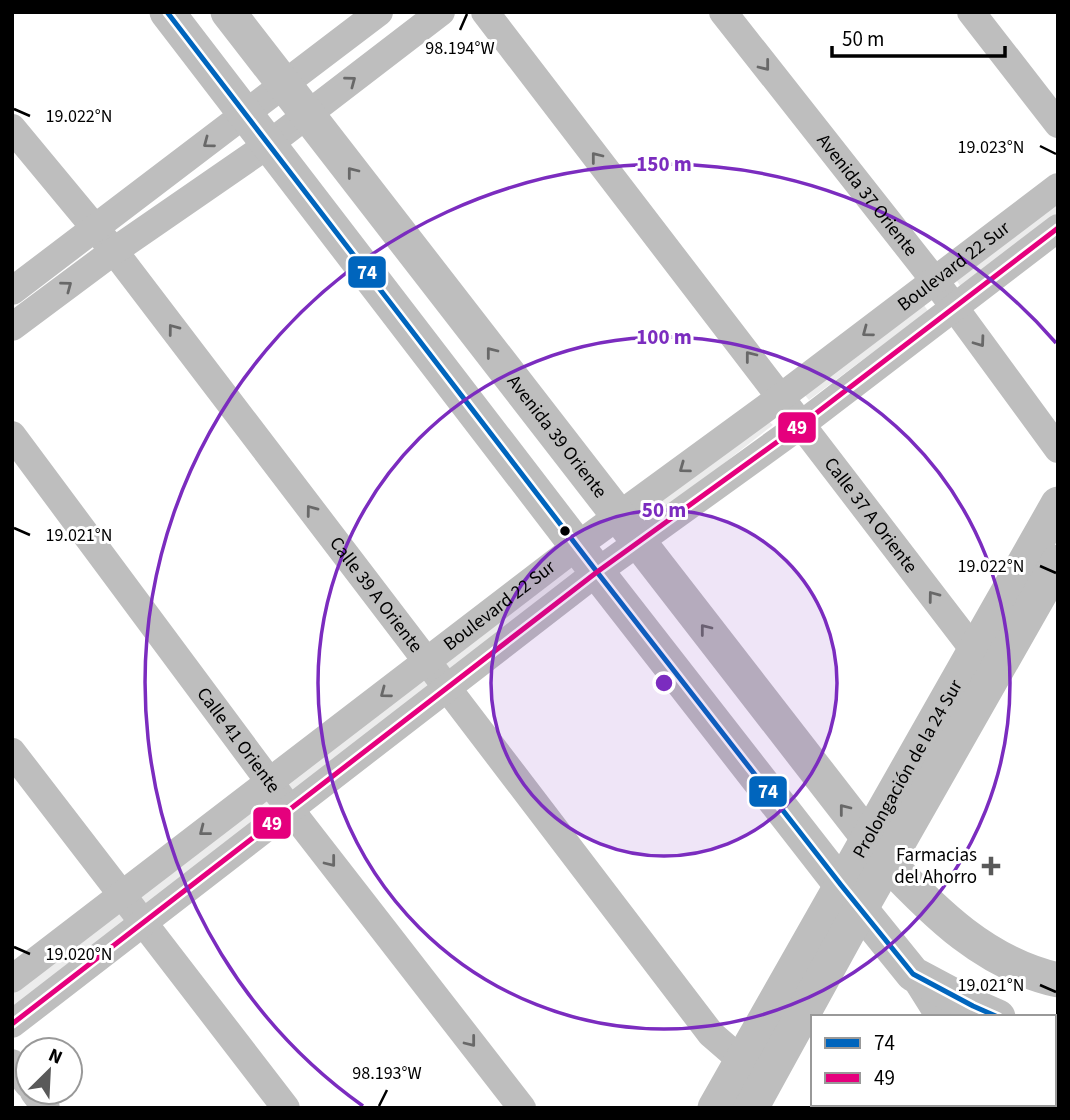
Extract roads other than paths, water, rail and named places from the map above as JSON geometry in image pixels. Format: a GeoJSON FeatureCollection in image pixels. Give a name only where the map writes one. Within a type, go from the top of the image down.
{"type":"FeatureCollection","features":[{"type":"Feature","properties":{"kind":"main road"},"geometry":{"type":"LineString","coordinates":[[167,12],[587,559],[913,974],[993,1015]]}},
{"type":"Feature","properties":{"kind":"main road","name":"Avenida 39 Oriente"},"geometry":{"type":"LineString","coordinates":[[228,12],[877,850],[928,906],[982,948],[1014,965],[1054,972]]}},
{"type":"Feature","properties":{"kind":"main road","name":"Prolongación de la 24 Sur"},"geometry":{"type":"LineString","coordinates":[[877,850],[974,650],[1058,504]]}},
{"type":"Feature","properties":{"kind":"main road","name":"Prolongación de la 24 Sur"},"geometry":{"type":"LineString","coordinates":[[751,1108],[851,896],[877,850],[1058,562]]}},
{"type":"Feature","properties":{"kind":"main road","name":"Prolongación de la 24 Sur"},"geometry":{"type":"LineString","coordinates":[[715,1108],[741,1060],[851,896]]}},
{"type":"Feature","properties":{"kind":"street"},"geometry":{"type":"LineString","coordinates":[[12,291],[379,12]]}},
{"type":"Feature","properties":{"kind":"street"},"geometry":{"type":"LineString","coordinates":[[12,327],[114,251],[269,144],[442,12]]}},
{"type":"Feature","properties":{"kind":"street","name":"Calle 37 A Oriente"},"geometry":{"type":"LineString","coordinates":[[485,12],[974,650]]}},
{"type":"Feature","properties":{"kind":"street","name":"Avenida 37 Oriente"},"geometry":{"type":"LineString","coordinates":[[723,12],[954,307],[1058,449]]}},
{"type":"Feature","properties":{"kind":"street"},"geometry":{"type":"LineString","coordinates":[[971,12],[1058,124]]}},
{"type":"Feature","properties":{"kind":"street","name":"Calle 39 A Oriente"},"geometry":{"type":"LineString","coordinates":[[12,128],[114,251],[711,1034],[741,1060]]}},
{"type":"Feature","properties":{"kind":"street","name":"Boulevard 22 Sur"},"geometry":{"type":"LineString","coordinates":[[12,979],[427,662],[587,559],[628,529],[781,397],[1058,187]]}},
{"type":"Feature","properties":{"kind":"street","name":"Boulevard 22 Sur"},"geometry":{"type":"LineString","coordinates":[[628,529],[802,424],[1058,228]]}},
{"type":"Feature","properties":{"kind":"street","name":"Calle 41 Oriente"},"geometry":{"type":"LineString","coordinates":[[12,435],[289,808],[522,1108]]}},
{"type":"Feature","properties":{"kind":"street","name":"Boulevard 22 Sur"},"geometry":{"type":"LineString","coordinates":[[12,1024],[289,808],[447,689],[587,559]]}},
{"type":"Feature","properties":{"kind":"street"},"geometry":{"type":"LineString","coordinates":[[12,752],[286,1108]]}},
{"type":"Feature","properties":{"kind":"street"},"geometry":{"type":"LineString","coordinates":[[913,974],[939,1015]]}},
{"type":"Feature","properties":{"kind":"place","name":"Farmacias del Ahorro"},"geometry":{"type":"Point","coordinates":[991,866]}}]}
